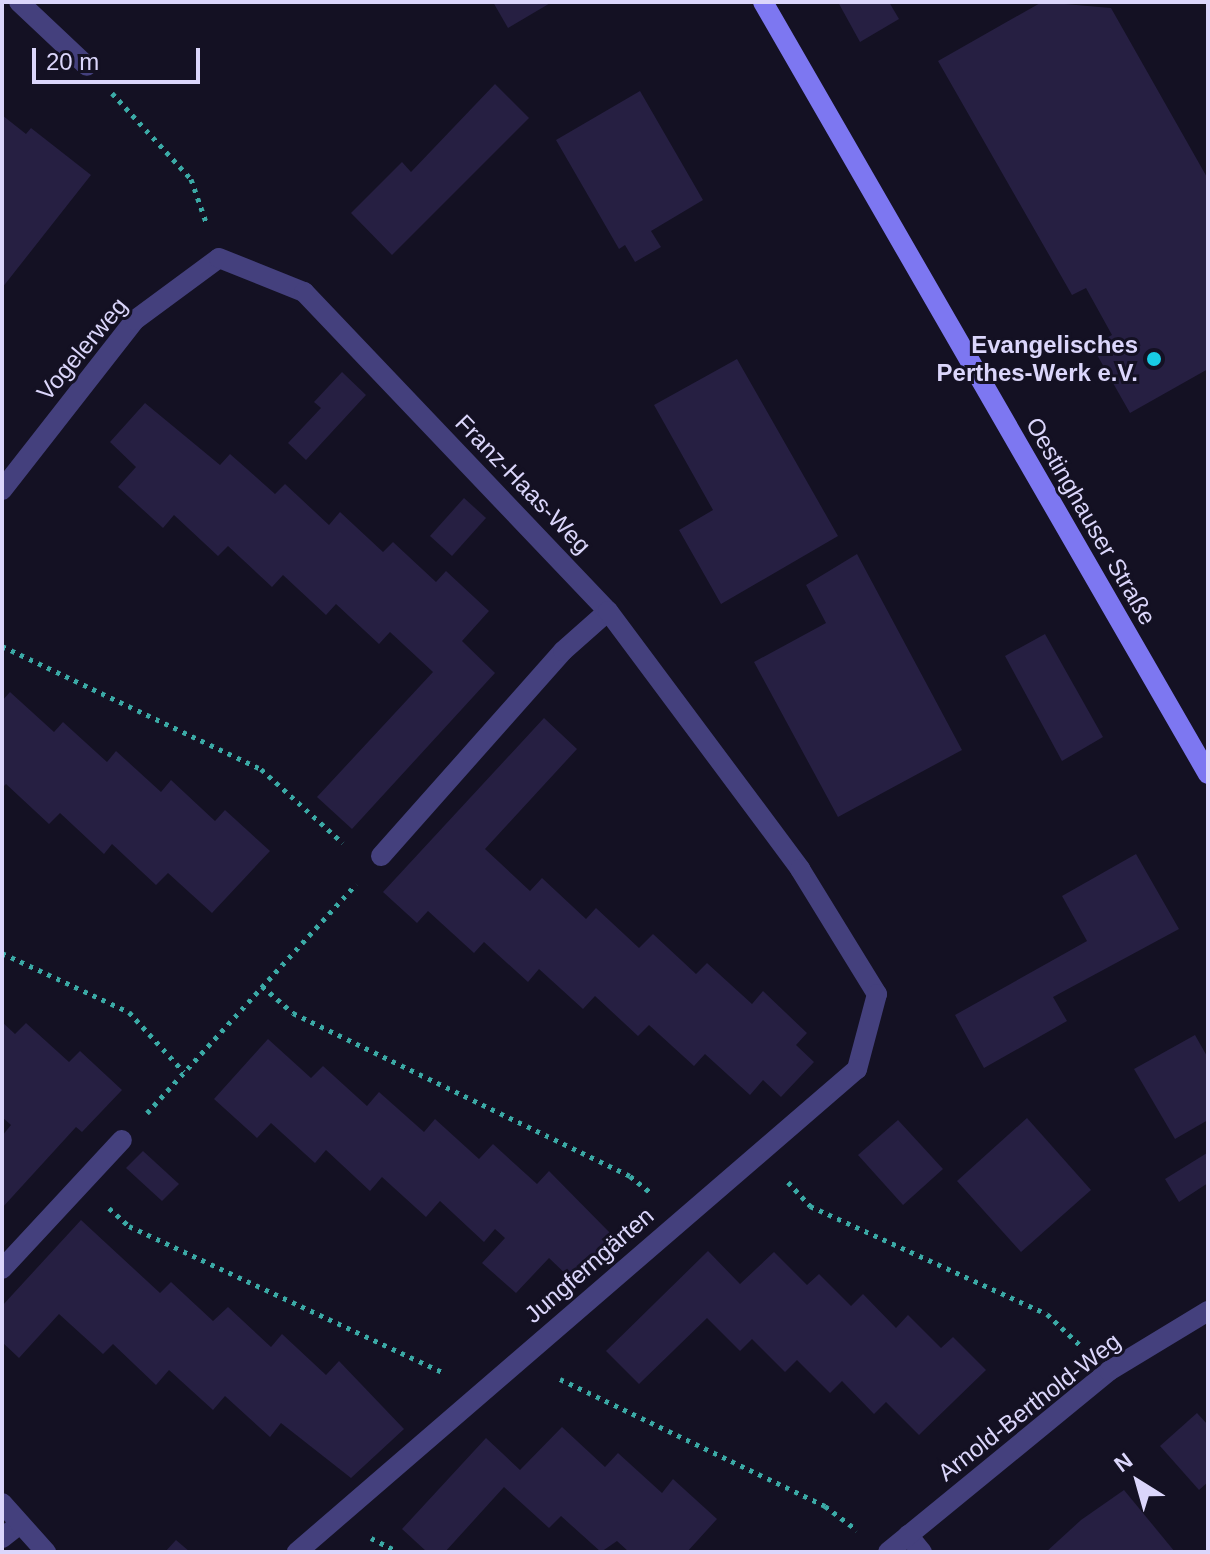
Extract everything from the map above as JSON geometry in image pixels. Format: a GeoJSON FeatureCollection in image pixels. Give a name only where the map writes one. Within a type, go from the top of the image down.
{"type":"FeatureCollection","features":[{"type":"Feature","properties":{"kind":"street"},"geometry":{"type":"LineString","coordinates":[[19,2],[87,66]]}},
{"type":"Feature","properties":{"kind":"street","name":"Oestinghauser Straße"},"geometry":{"type":"LineString","coordinates":[[763,2],[1208,774]]}},
{"type":"Feature","properties":{"kind":"street","name":"Vogelerweg"},"geometry":{"type":"LineString","coordinates":[[2,490],[135,320],[219,258]]}},
{"type":"Feature","properties":{"kind":"street","name":"Franz-Haas-Weg"},"geometry":{"type":"LineString","coordinates":[[219,258],[304,292],[608,611],[800,869],[877,994]]}},
{"type":"Feature","properties":{"kind":"street"},"geometry":{"type":"LineString","coordinates":[[381,856],[563,651],[608,611]]}},
{"type":"Feature","properties":{"kind":"street","name":"Jungferngärten"},"geometry":{"type":"LineString","coordinates":[[297,1552],[857,1069],[877,994]]}},
{"type":"Feature","properties":{"kind":"street"},"geometry":{"type":"LineString","coordinates":[[2,1269],[122,1140]]}},
{"type":"Feature","properties":{"kind":"street","name":"Arnold-Berthold-Weg"},"geometry":{"type":"LineString","coordinates":[[888,1552],[1109,1371],[1208,1311]]}},
{"type":"Feature","properties":{"kind":"street"},"geometry":{"type":"LineString","coordinates":[[2,1503],[46,1552]]}},
{"type":"Feature","properties":{"kind":"street"},"geometry":{"type":"LineString","coordinates":[[2,1538],[20,1524]]}},
{"type":"Feature","properties":{"kind":"street"},"geometry":{"type":"LineString","coordinates":[[908,1535],[922,1552]]}},
{"type":"Feature","properties":{"kind":"path"},"geometry":{"type":"LineString","coordinates":[[87,66],[191,179],[219,258]]}},
{"type":"Feature","properties":{"kind":"path"},"geometry":{"type":"LineString","coordinates":[[2,646],[261,769],[345,845],[381,856],[122,1140]]}},
{"type":"Feature","properties":{"kind":"path"},"geometry":{"type":"LineString","coordinates":[[2,953],[129,1012],[184,1072]]}},
{"type":"Feature","properties":{"kind":"path"},"geometry":{"type":"LineString","coordinates":[[262,986],[293,1013],[630,1176],[683,1218]]}},
{"type":"Feature","properties":{"kind":"path"},"geometry":{"type":"LineString","coordinates":[[760,1152],[810,1206],[1047,1314],[1109,1371]]}},
{"type":"Feature","properties":{"kind":"path"},"geometry":{"type":"LineString","coordinates":[[81,1183],[129,1226],[451,1377],[475,1400]]}},
{"type":"Feature","properties":{"kind":"path"},"geometry":{"type":"LineString","coordinates":[[533,1349],[560,1380],[825,1506],[862,1534]]}},
{"type":"Feature","properties":{"kind":"building"},"geometry":{"type":"Polygon","coordinates":[[[493,2],[552,2],[508,28],[493,2]]]}},
{"type":"Feature","properties":{"kind":"building"},"geometry":{"type":"Polygon","coordinates":[[[838,2],[889,2],[899,19],[860,42],[838,2]]]}},
{"type":"Feature","properties":{"kind":"building"},"geometry":{"type":"Polygon","coordinates":[[[1042,2],[1111,8],[1208,179],[1208,369],[1130,413],[1092,346],[1112,335],[1086,288],[1072,295],[938,61],[1042,2]]]}},
{"type":"Feature","properties":{"kind":"building"},"geometry":{"type":"Polygon","coordinates":[[[495,84],[529,118],[392,255],[351,213],[402,162],[411,172],[495,84]]]}},
{"type":"Feature","properties":{"kind":"building"},"geometry":{"type":"Polygon","coordinates":[[[640,91],[703,200],[651,231],[661,247],[635,262],[625,245],[619,249],[556,140],[640,91]]]}},
{"type":"Feature","properties":{"kind":"building"},"geometry":{"type":"Polygon","coordinates":[[[2,115],[26,134],[31,128],[91,175],[2,288],[2,115]]]}},
{"type":"Feature","properties":{"kind":"building"},"geometry":{"type":"Polygon","coordinates":[[[737,359],[838,536],[721,604],[679,530],[713,510],[654,405],[737,359]]]}},
{"type":"Feature","properties":{"kind":"building"},"geometry":{"type":"Polygon","coordinates":[[[342,372],[366,395],[306,460],[288,443],[321,408],[314,402],[342,372]]]}},
{"type":"Feature","properties":{"kind":"building"},"geometry":{"type":"Polygon","coordinates":[[[145,403],[220,465],[230,454],[275,494],[285,484],[329,525],[340,512],[383,552],[393,542],[436,582],[446,571],[489,611],[462,641],[495,673],[352,829],[317,797],[433,672],[390,632],[379,644],[336,604],[326,615],[283,575],[272,587],[228,546],[218,556],[174,515],[163,528],[118,487],[136,467],[110,442],[145,403]]]}},
{"type":"Feature","properties":{"kind":"building"},"geometry":{"type":"Polygon","coordinates":[[[464,498],[486,518],[452,556],[430,536],[464,498]]]}},
{"type":"Feature","properties":{"kind":"building"},"geometry":{"type":"Polygon","coordinates":[[[857,554],[962,750],[838,817],[754,662],[826,623],[806,585],[857,554]]]}},
{"type":"Feature","properties":{"kind":"building"},"geometry":{"type":"Polygon","coordinates":[[[1045,634],[1103,737],[1062,761],[1005,656],[1045,634]]]}},
{"type":"Feature","properties":{"kind":"building"},"geometry":{"type":"Polygon","coordinates":[[[10,692],[54,732],[63,722],[107,762],[116,751],[161,792],[171,780],[215,821],[225,810],[270,851],[212,913],[168,873],[156,885],[112,844],[104,854],[60,813],[49,824],[6,784],[2,788],[2,701],[10,692]]]}},
{"type":"Feature","properties":{"kind":"building"},"geometry":{"type":"Polygon","coordinates":[[[544,718],[577,749],[485,849],[530,891],[542,878],[586,919],[596,908],[639,948],[653,934],[696,974],[707,963],[752,1004],[763,991],[807,1033],[796,1045],[814,1062],[781,1097],[763,1080],[750,1095],[705,1054],[694,1066],[649,1025],[638,1036],[595,996],[583,1009],[539,969],[528,982],[484,942],[474,953],[428,911],[417,923],[383,892],[544,718]]]}},
{"type":"Feature","properties":{"kind":"building"},"geometry":{"type":"Polygon","coordinates":[[[1136,854],[1179,929],[1053,997],[1067,1021],[984,1068],[955,1015],[1087,941],[1062,896],[1136,854]]]}},
{"type":"Feature","properties":{"kind":"building"},"geometry":{"type":"Polygon","coordinates":[[[2,1022],[15,1034],[26,1023],[69,1062],[80,1051],[122,1090],[82,1132],[76,1127],[2,1208],[2,1136],[11,1125],[2,1117],[2,1022]]]}},
{"type":"Feature","properties":{"kind":"building"},"geometry":{"type":"Polygon","coordinates":[[[1195,1035],[1208,1058],[1208,1120],[1175,1139],[1134,1069],[1195,1035]]]}},
{"type":"Feature","properties":{"kind":"building"},"geometry":{"type":"Polygon","coordinates":[[[268,1039],[311,1078],[323,1066],[367,1106],[379,1092],[424,1132],[435,1119],[479,1159],[493,1144],[537,1184],[549,1171],[614,1237],[573,1281],[549,1258],[516,1293],[482,1263],[505,1238],[495,1229],[484,1242],[440,1201],[426,1217],[382,1177],[370,1191],[326,1150],[315,1163],[271,1123],[257,1138],[214,1099],[268,1039]]]}},
{"type":"Feature","properties":{"kind":"building"},"geometry":{"type":"Polygon","coordinates":[[[1027,1118],[1091,1190],[1021,1252],[957,1181],[1027,1118]]]}},
{"type":"Feature","properties":{"kind":"building"},"geometry":{"type":"Polygon","coordinates":[[[898,1120],[943,1169],[903,1205],[858,1155],[898,1120]]]}},
{"type":"Feature","properties":{"kind":"building"},"geometry":{"type":"Polygon","coordinates":[[[143,1151],[179,1184],[162,1201],[126,1168],[143,1151]]]}},
{"type":"Feature","properties":{"kind":"building"},"geometry":{"type":"Polygon","coordinates":[[[1207,1153],[1208,1183],[1179,1202],[1165,1179],[1207,1153]]]}},
{"type":"Feature","properties":{"kind":"building"},"geometry":{"type":"Polygon","coordinates":[[[81,1220],[160,1293],[171,1282],[213,1321],[228,1307],[271,1347],[282,1334],[326,1375],[339,1361],[404,1429],[351,1478],[281,1423],[270,1437],[225,1396],[213,1410],[169,1370],[156,1385],[113,1344],[103,1354],[59,1314],[19,1358],[2,1342],[2,1306],[81,1220]]]}},
{"type":"Feature","properties":{"kind":"building"},"geometry":{"type":"Polygon","coordinates":[[[708,1251],[740,1284],[774,1252],[807,1285],[819,1274],[851,1306],[863,1294],[896,1328],[908,1315],[941,1348],[953,1337],[986,1370],[919,1435],[886,1402],[874,1414],[842,1381],[830,1393],[797,1360],[785,1372],[752,1339],[740,1351],[707,1318],[639,1384],[606,1351],[708,1251]]]}},
{"type":"Feature","properties":{"kind":"building"},"geometry":{"type":"Polygon","coordinates":[[[1197,1413],[1208,1425],[1208,1482],[1199,1490],[1160,1446],[1197,1413]]]}},
{"type":"Feature","properties":{"kind":"building"},"geometry":{"type":"Polygon","coordinates":[[[562,1427],[605,1467],[618,1453],[662,1493],[673,1479],[717,1519],[687,1552],[629,1552],[617,1541],[601,1552],[561,1516],[549,1528],[504,1487],[445,1552],[427,1552],[402,1529],[486,1438],[520,1470],[562,1427]]]}},
{"type":"Feature","properties":{"kind":"building"},"geometry":{"type":"Polygon","coordinates":[[[1124,1490],[1175,1552],[1046,1552],[1081,1520],[1124,1490]]]}},
{"type":"Feature","properties":{"kind":"building"},"geometry":{"type":"Polygon","coordinates":[[[176,1540],[190,1552],[165,1552],[176,1540]]]}},
{"type":"Feature","properties":{"kind":"place","name":"Evangelisches Perthes-Werk e.V."},"geometry":{"type":"Point","coordinates":[1154,359]}}]}
